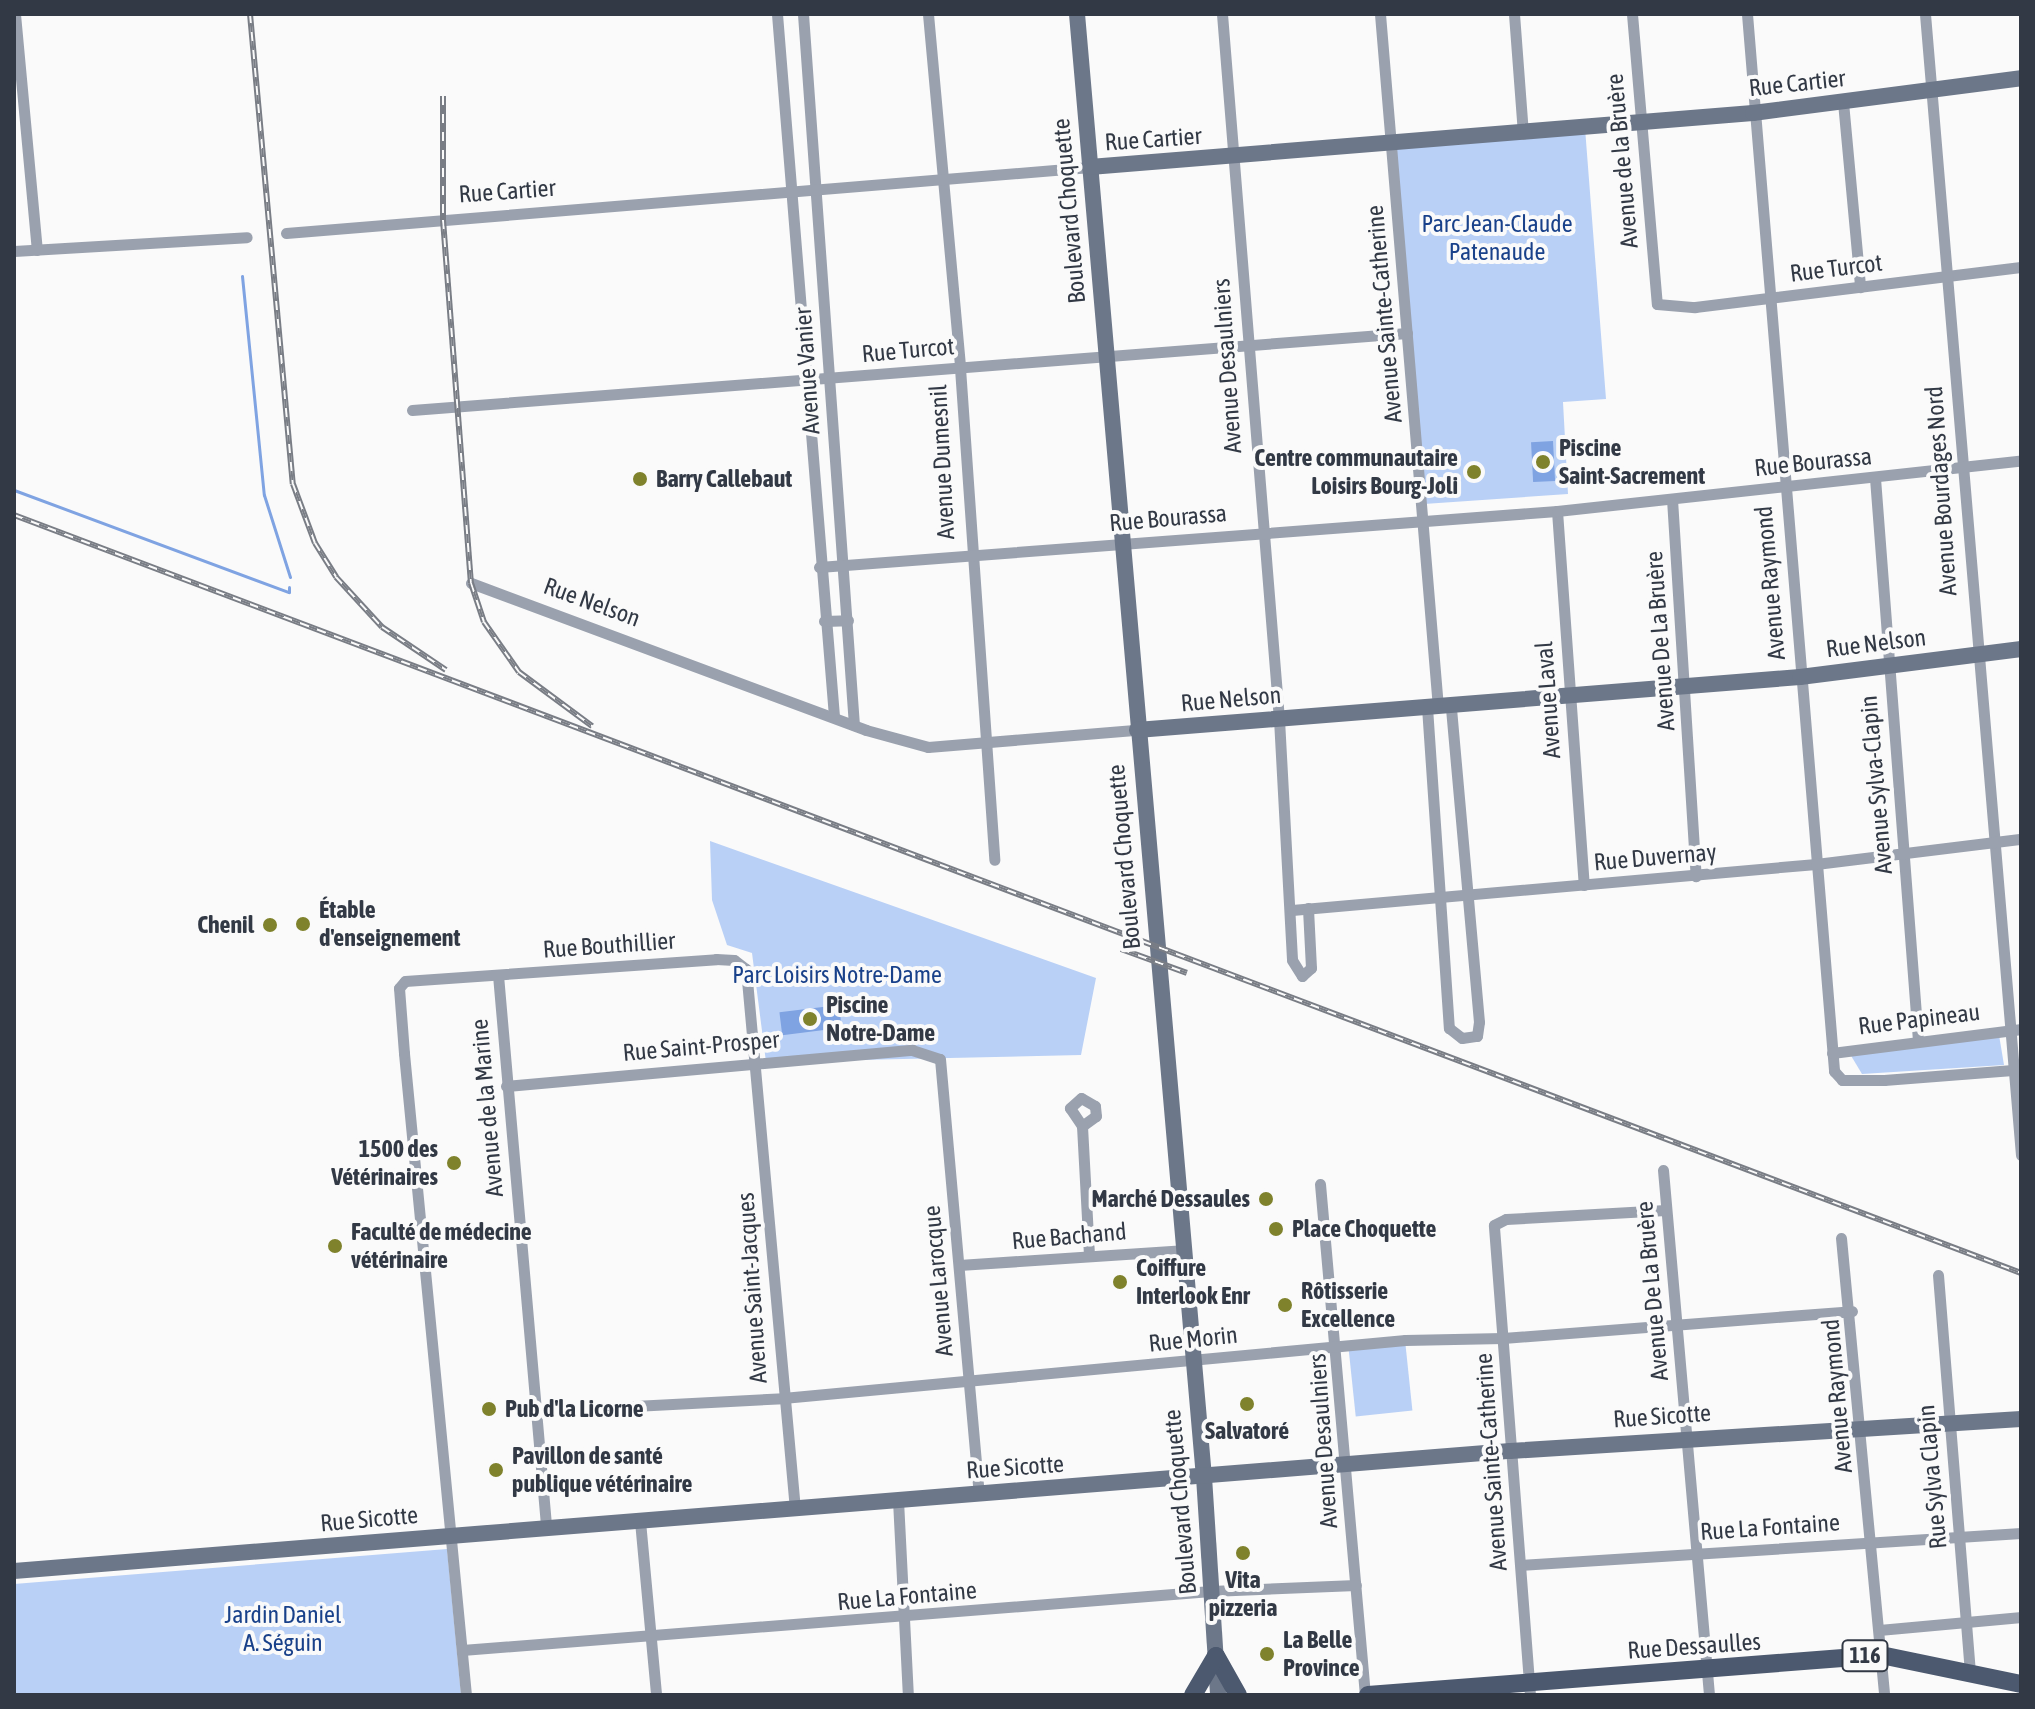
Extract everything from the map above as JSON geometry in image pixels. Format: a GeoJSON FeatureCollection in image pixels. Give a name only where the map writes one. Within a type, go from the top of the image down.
{"type":"FeatureCollection","features":[{"type":"Feature","properties":{"kind":"main road","name":"Rue Dessaulles"},"geometry":{"type":"LineString","coordinates":[[1366,1695],[1530,1689],[1706,1669],[1881,1655],[1970,1676],[2021,1684]]}},
{"type":"Feature","properties":{"kind":"main road"},"geometry":{"type":"LineString","coordinates":[[1193,1695],[1216,1656]]}},
{"type":"Feature","properties":{"kind":"main road"},"geometry":{"type":"LineString","coordinates":[[1216,1656],[1238,1695]]}},
{"type":"Feature","properties":{"kind":"street"},"geometry":{"type":"LineString","coordinates":[[15,14],[37,250]]}},
{"type":"Feature","properties":{"kind":"street","name":"Avenue Vanier"},"geometry":{"type":"LineString","coordinates":[[777,14],[819,567],[834,717]]}},
{"type":"Feature","properties":{"kind":"street","name":"Avenue Vanier"},"geometry":{"type":"LineString","coordinates":[[803,14],[854,725]]}},
{"type":"Feature","properties":{"kind":"street","name":"Avenue Dumesnil"},"geometry":{"type":"LineString","coordinates":[[928,14],[960,368],[969,556],[994,860]]}},
{"type":"Feature","properties":{"kind":"street","name":"Boulevard Choquette"},"geometry":{"type":"LineString","coordinates":[[1077,14],[1204,1477],[1218,1695]]}},
{"type":"Feature","properties":{"kind":"street","name":"Avenue Desaulniers"},"geometry":{"type":"LineString","coordinates":[[1222,14],[1279,719],[1292,910],[1292,960],[1302,976],[1311,968],[1308,908]]}},
{"type":"Feature","properties":{"kind":"street","name":"Avenue Sainte-Catherine"},"geometry":{"type":"LineString","coordinates":[[1380,14],[1439,707],[1464,893],[1477,1036],[1462,1038],[1449,1028],[1440,898],[1439,707]]}},
{"type":"Feature","properties":{"kind":"street"},"geometry":{"type":"LineString","coordinates":[[1514,14],[1523,134]]}},
{"type":"Feature","properties":{"kind":"street","name":"Avenue de la Bruère"},"geometry":{"type":"LineString","coordinates":[[1632,14],[1657,304]]}},
{"type":"Feature","properties":{"kind":"street","name":"Avenue Raymond"},"geometry":{"type":"LineString","coordinates":[[1747,14],[1832,1053]]}},
{"type":"Feature","properties":{"kind":"street","name":"Avenue Bourdages Nord"},"geometry":{"type":"LineString","coordinates":[[1925,14],[1975,654],[1992,843],[2015,1030],[2013,1070],[2021,1155]]}},
{"type":"Feature","properties":{"kind":"street","name":"Rue Cartier"},"geometry":{"type":"LineString","coordinates":[[286,233],[1090,167],[1391,146],[1753,113],[2021,78]]}},
{"type":"Feature","properties":{"kind":"street"},"geometry":{"type":"LineString","coordinates":[[1843,102],[1860,287]]}},
{"type":"Feature","properties":{"kind":"street"},"geometry":{"type":"LineString","coordinates":[[14,251],[247,237]]}},
{"type":"Feature","properties":{"kind":"street","name":"Rue Turcot"},"geometry":{"type":"LineString","coordinates":[[1657,304],[1695,307],[2021,267]]}},
{"type":"Feature","properties":{"kind":"street","name":"Rue Turcot"},"geometry":{"type":"LineString","coordinates":[[412,410],[1407,333]]}},
{"type":"Feature","properties":{"kind":"street","name":"Rue Bourassa"},"geometry":{"type":"LineString","coordinates":[[819,567],[1424,518],[1557,511],[2021,461]]}},
{"type":"Feature","properties":{"kind":"street","name":"Avenue Sylva-Clapin"},"geometry":{"type":"LineString","coordinates":[[1875,478],[1918,1041]]}},
{"type":"Feature","properties":{"kind":"street","name":"Avenue De La Bruère"},"geometry":{"type":"LineString","coordinates":[[1672,499],[1696,876]]}},
{"type":"Feature","properties":{"kind":"street","name":"Avenue Laval"},"geometry":{"type":"LineString","coordinates":[[1557,511],[1584,885]]}},
{"type":"Feature","properties":{"kind":"street","name":"Rue Nelson"},"geometry":{"type":"LineString","coordinates":[[471,583],[854,725],[928,747],[1800,677],[2021,649]]}},
{"type":"Feature","properties":{"kind":"street"},"geometry":{"type":"LineString","coordinates":[[824,621],[848,620]]}},
{"type":"Feature","properties":{"kind":"street","name":"Rue Duvernay"},"geometry":{"type":"LineString","coordinates":[[1292,910],[1440,898],[1464,893],[1696,876],[2021,839]]}},
{"type":"Feature","properties":{"kind":"street","name":"Rue Bouthillier"},"geometry":{"type":"LineString","coordinates":[[451,1536],[399,988],[405,981],[734,960],[746,969],[757,1063]]}},
{"type":"Feature","properties":{"kind":"street","name":"Avenue de la Marine"},"geometry":{"type":"LineString","coordinates":[[498,975],[546,1525]]}},
{"type":"Feature","properties":{"kind":"street","name":"Rue Papineau"},"geometry":{"type":"LineString","coordinates":[[2013,1070],[1842,1080],[1834,1071],[1832,1053],[2015,1030]]}},
{"type":"Feature","properties":{"kind":"street","name":"Rue Saint-Prosper"},"geometry":{"type":"LineString","coordinates":[[506,1086],[912,1050],[929,1051],[943,1064]]}},
{"type":"Feature","properties":{"kind":"street","name":"Avenue Saint-Jacques"},"geometry":{"type":"LineString","coordinates":[[757,1063],[783,1398],[795,1509]]}},
{"type":"Feature","properties":{"kind":"street","name":"Avenue Larocque"},"geometry":{"type":"LineString","coordinates":[[943,1064],[979,1494]]}},
{"type":"Feature","properties":{"kind":"street"},"geometry":{"type":"LineString","coordinates":[[1082,1126],[1089,1254]]}},
{"type":"Feature","properties":{"kind":"street","name":"Avenue De La Bruère"},"geometry":{"type":"LineString","coordinates":[[1663,1170],[1687,1438],[1693,1554],[1709,1695]]}},
{"type":"Feature","properties":{"kind":"street","name":"Avenue Desaulniers"},"geometry":{"type":"LineString","coordinates":[[1320,1184],[1338,1345],[1366,1695]]}},
{"type":"Feature","properties":{"kind":"street","name":"Avenue Sainte-Catherine"},"geometry":{"type":"LineString","coordinates":[[1530,1689],[1494,1225],[1506,1219],[1666,1210]]}},
{"type":"Feature","properties":{"kind":"street","name":"Avenue Raymond"},"geometry":{"type":"LineString","coordinates":[[1841,1238],[1852,1311],[1884,1695]]}},
{"type":"Feature","properties":{"kind":"street","name":"Rue Bachand"},"geometry":{"type":"LineString","coordinates":[[959,1265],[1182,1250]]}},
{"type":"Feature","properties":{"kind":"street","name":"Rue Sylva Clapin"},"geometry":{"type":"LineString","coordinates":[[1938,1275],[1970,1676]]}},
{"type":"Feature","properties":{"kind":"street","name":"Rue Morin"},"geometry":{"type":"LineString","coordinates":[[538,1411],[783,1398],[1192,1362],[1338,1345],[1503,1338],[1852,1311]]}},
{"type":"Feature","properties":{"kind":"street","name":"Rue Sicotte"},"geometry":{"type":"LineString","coordinates":[[14,1571],[451,1536],[546,1525],[640,1521],[1510,1451],[2021,1419]]}},
{"type":"Feature","properties":{"kind":"street"},"geometry":{"type":"LineString","coordinates":[[898,1500],[901,1619],[908,1695]]}},
{"type":"Feature","properties":{"kind":"street"},"geometry":{"type":"LineString","coordinates":[[640,1521],[656,1695]]}},
{"type":"Feature","properties":{"kind":"street","name":"Rue La Fontaine"},"geometry":{"type":"LineString","coordinates":[[1521,1565],[2021,1533]]}},
{"type":"Feature","properties":{"kind":"street"},"geometry":{"type":"LineString","coordinates":[[451,1536],[466,1695]]}},
{"type":"Feature","properties":{"kind":"street","name":"Rue La Fontaine"},"geometry":{"type":"LineString","coordinates":[[462,1650],[901,1619],[1211,1591],[1356,1585]]}},
{"type":"Feature","properties":{"kind":"street"},"geometry":{"type":"LineString","coordinates":[[1879,1630],[2021,1617]]}},
{"type":"Feature","properties":{"kind":"green space","name":"Parc Jean-Claude Patenaude"},"geometry":{"type":"Polygon","coordinates":[[[1585,128],[1606,399],[1563,402],[1568,494],[1424,504],[1391,146],[1585,128]]]}},
{"type":"Feature","properties":{"kind":"green space","name":"Parc Loisirs Notre-Dame"},"geometry":{"type":"Polygon","coordinates":[[[710,841],[1096,978],[1081,1055],[766,1062],[752,953],[727,945],[712,900],[710,841]]]}},
{"type":"Feature","properties":{"kind":"green space"},"geometry":{"type":"Polygon","coordinates":[[[1999,1035],[2004,1065],[1862,1074],[1850,1054],[1999,1035]]]}},
{"type":"Feature","properties":{"kind":"green space"},"geometry":{"type":"Polygon","coordinates":[[[1405,1340],[1412,1411],[1356,1417],[1348,1346],[1405,1340]]]}},
{"type":"Feature","properties":{"kind":"green space","name":"Jardin Daniel A. Séguin"},"geometry":{"type":"Polygon","coordinates":[[[447,1549],[461,1695],[14,1695],[14,1584],[447,1549]]]}},
{"type":"Feature","properties":{"kind":"water","name":"Piscine Saint-Sacrement"},"geometry":{"type":"Polygon","coordinates":[[[1553,441],[1555,481],[1533,482],[1531,442],[1553,441]]]}},
{"type":"Feature","properties":{"kind":"water","name":"Piscine Notre-Dame"},"geometry":{"type":"Polygon","coordinates":[[[839,1005],[842,1028],[782,1035],[779,1012],[839,1005]]]}},
{"type":"Feature","properties":{"kind":"waterway"},"geometry":{"type":"LineString","coordinates":[[242,276],[264,495],[290,577]]}},
{"type":"Feature","properties":{"kind":"waterway"},"geometry":{"type":"LineString","coordinates":[[14,490],[289,592],[289,587]]}},
{"type":"Feature","properties":{"kind":"railway"},"geometry":{"type":"LineString","coordinates":[[250,14],[293,484],[315,543],[336,577],[382,627],[446,670]]}},
{"type":"Feature","properties":{"kind":"railway"},"geometry":{"type":"LineString","coordinates":[[443,96],[443,220],[471,583],[484,622],[519,672],[592,726]]}},
{"type":"Feature","properties":{"kind":"railway"},"geometry":{"type":"LineString","coordinates":[[14,515],[2021,1273]]}},
{"type":"Feature","properties":{"kind":"railway"},"geometry":{"type":"LineString","coordinates":[[1121,949],[1187,973]]}},
{"type":"Feature","properties":{"kind":"place","name":"Piscine Saint-Sacrement"},"geometry":{"type":"Point","coordinates":[1543,462]}},
{"type":"Feature","properties":{"kind":"place","name":"Centre communautaire Loisirs Bourg-Joli"},"geometry":{"type":"Point","coordinates":[1474,472]}},
{"type":"Feature","properties":{"kind":"place","name":"Barry Callebaut"},"geometry":{"type":"Point","coordinates":[640,479]}},
{"type":"Feature","properties":{"kind":"place","name":"Étable d'enseignement"},"geometry":{"type":"Point","coordinates":[303,924]}},
{"type":"Feature","properties":{"kind":"place","name":"Chenil"},"geometry":{"type":"Point","coordinates":[270,925]}},
{"type":"Feature","properties":{"kind":"place","name":"Piscine Notre-Dame"},"geometry":{"type":"Point","coordinates":[810,1019]}},
{"type":"Feature","properties":{"kind":"place","name":"1500 des Vétérinaires"},"geometry":{"type":"Point","coordinates":[454,1163]}},
{"type":"Feature","properties":{"kind":"place","name":"Marché Dessaules"},"geometry":{"type":"Point","coordinates":[1266,1199]}},
{"type":"Feature","properties":{"kind":"place","name":"Place Choquette"},"geometry":{"type":"Point","coordinates":[1276,1229]}},
{"type":"Feature","properties":{"kind":"place","name":"Faculté de médecine vétérinaire"},"geometry":{"type":"Point","coordinates":[335,1246]}},
{"type":"Feature","properties":{"kind":"place","name":"Coiffure Interlook Enr"},"geometry":{"type":"Point","coordinates":[1120,1282]}},
{"type":"Feature","properties":{"kind":"place","name":"Rôtisserie Excellence"},"geometry":{"type":"Point","coordinates":[1285,1305]}},
{"type":"Feature","properties":{"kind":"place","name":"Salvatoré"},"geometry":{"type":"Point","coordinates":[1247,1404]}},
{"type":"Feature","properties":{"kind":"place","name":"Pub d'la Licorne"},"geometry":{"type":"Point","coordinates":[489,1409]}},
{"type":"Feature","properties":{"kind":"place","name":"Pavillon de santé publique vétérinaire"},"geometry":{"type":"Point","coordinates":[496,1470]}},
{"type":"Feature","properties":{"kind":"place","name":"Vita pizzeria"},"geometry":{"type":"Point","coordinates":[1243,1553]}},
{"type":"Feature","properties":{"kind":"place","name":"La Belle Province"},"geometry":{"type":"Point","coordinates":[1267,1654]}}]}
